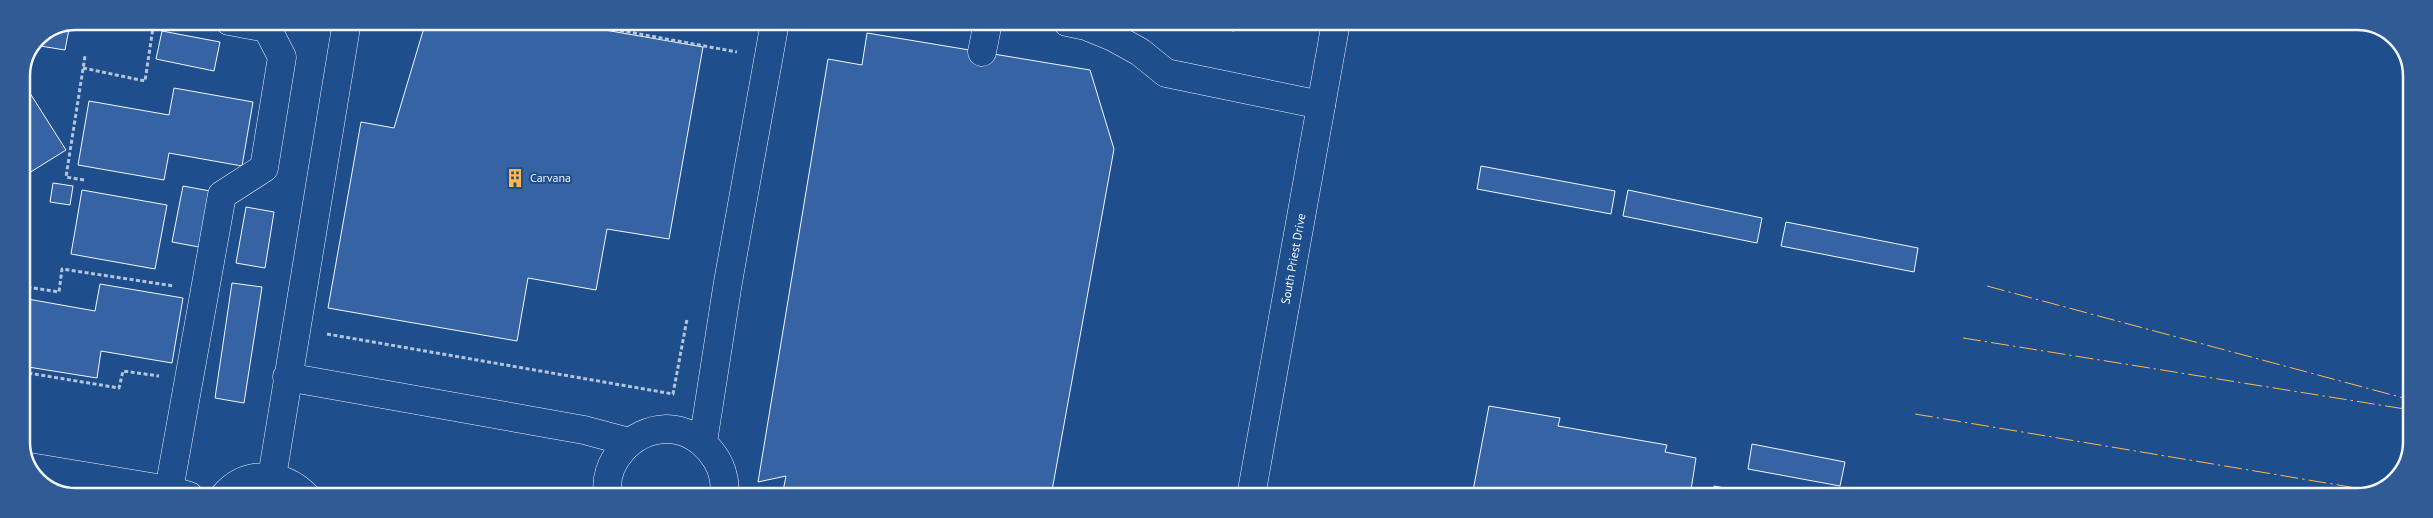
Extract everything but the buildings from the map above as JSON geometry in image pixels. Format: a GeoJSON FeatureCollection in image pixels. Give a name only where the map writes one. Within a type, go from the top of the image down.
{"type":"FeatureCollection","features":[{"type":"Feature","properties":{"kind":"main road"},"geometry":{"type":"LineString","coordinates":[[179,488],[189,380],[222,195],[264,168],[282,57],[268,30]]}},
{"type":"Feature","properties":{"kind":"main road"},"geometry":{"type":"LineString","coordinates":[[272,477],[346,30]]}},
{"type":"Feature","properties":{"kind":"main road"},"geometry":{"type":"LineString","coordinates":[[703,442],[728,282],[775,30]]}},
{"type":"Feature","properties":{"kind":"main road"},"geometry":{"type":"LineString","coordinates":[[982,52],[986,30]]}},
{"type":"Feature","properties":{"kind":"main road"},"geometry":{"type":"LineString","coordinates":[[1096,30],[1140,52],[1166,73],[1322,105]]}},
{"type":"Feature","properties":{"kind":"main road","name":"South Priest Drive"},"geometry":{"type":"LineString","coordinates":[[1252,488],[1335,30]]}},
{"type":"Feature","properties":{"kind":"main road"},"geometry":{"type":"LineString","coordinates":[[287,377],[584,430],[629,442]]}},
{"type":"Feature","properties":{"kind":"main road"},"geometry":{"type":"LineString","coordinates":[[608,488],[608,474],[616,456],[629,442],[646,433],[666,429],[685,432],[703,442],[716,457],[723,474],[724,488]]}},
{"type":"Feature","properties":{"kind":"main road"},"geometry":{"type":"LineString","coordinates":[[38,468],[150,488]]}},
{"type":"Feature","properties":{"kind":"main road"},"geometry":{"type":"LineString","coordinates":[[234,488],[244,480],[262,476],[280,478],[298,488]]}},
{"type":"Feature","properties":{"kind":"path"},"geometry":{"type":"LineString","coordinates":[[83,68],[145,81],[153,30]]}},
{"type":"Feature","properties":{"kind":"path"},"geometry":{"type":"LineString","coordinates":[[614,30],[738,52]]}},
{"type":"Feature","properties":{"kind":"path"},"geometry":{"type":"LineString","coordinates":[[736,62],[740,42]]}},
{"type":"Feature","properties":{"kind":"path"},"geometry":{"type":"LineString","coordinates":[[84,180],[66,177],[85,56]]}},
{"type":"Feature","properties":{"kind":"path"},"geometry":{"type":"LineString","coordinates":[[30,287],[58,292],[62,269],[205,290]]}},
{"type":"Feature","properties":{"kind":"path"},"geometry":{"type":"LineString","coordinates":[[296,329],[673,394],[688,316]]}},
{"type":"Feature","properties":{"kind":"path"},"geometry":{"type":"LineString","coordinates":[[30,373],[118,388],[123,371],[189,380]]}},
{"type":"Feature","properties":{"kind":"power"},"geometry":{"type":"LineString","coordinates":[[1987,286],[2403,398]]}},
{"type":"Feature","properties":{"kind":"power"},"geometry":{"type":"LineString","coordinates":[[1963,338],[2403,409]]}},
{"type":"Feature","properties":{"kind":"power"},"geometry":{"type":"LineString","coordinates":[[1915,414],[2356,488]]}},
{"type":"Feature","properties":{"kind":"place","name":"Carvana"},"geometry":{"type":"Point","coordinates":[515,178]}}]}
